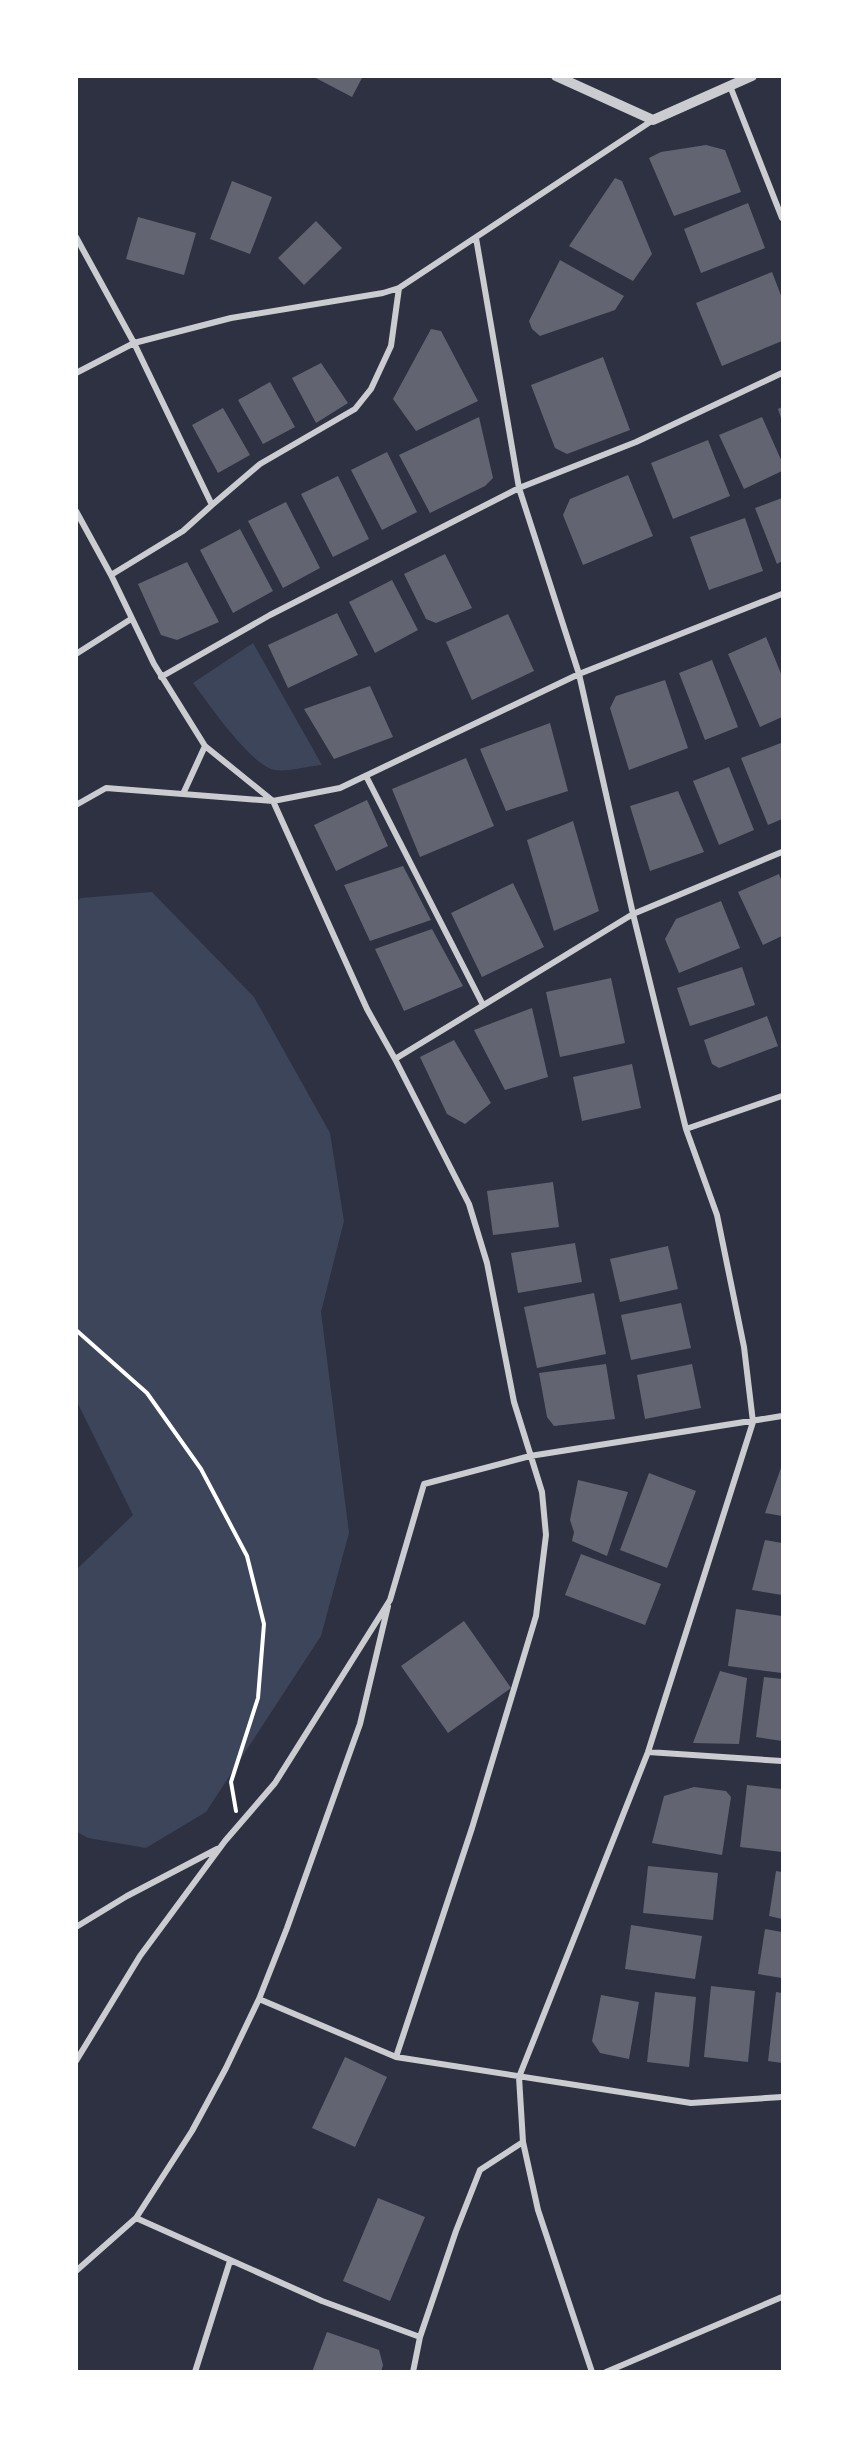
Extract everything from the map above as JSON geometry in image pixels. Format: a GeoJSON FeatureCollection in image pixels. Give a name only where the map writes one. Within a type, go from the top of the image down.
{"type":"FeatureCollection","features":[{"type":"Feature","properties":{"kind":"street"},"geometry":{"type":"LineString","coordinates":[[556,76],[652,120]]}},
{"type":"Feature","properties":{"kind":"street"},"geometry":{"type":"LineString","coordinates":[[76,373],[135,343],[231,318],[383,293],[399,288],[652,120],[752,76]]}},
{"type":"Feature","properties":{"kind":"street"},"geometry":{"type":"LineString","coordinates":[[730,86],[783,218]]}},
{"type":"Feature","properties":{"kind":"street"},"geometry":{"type":"LineString","coordinates":[[76,237],[135,343],[212,505]]}},
{"type":"Feature","properties":{"kind":"street"},"geometry":{"type":"LineString","coordinates":[[476,238],[519,488],[579,674],[633,914],[686,1129],[717,1215],[744,1347],[753,1422],[648,1752],[519,2077],[523,2142],[538,2211],[592,2372]]}},
{"type":"Feature","properties":{"kind":"street"},"geometry":{"type":"LineString","coordinates":[[111,575],[183,531],[260,464],[355,408],[371,389],[391,346],[399,288]]}},
{"type":"Feature","properties":{"kind":"street"},"geometry":{"type":"LineString","coordinates":[[161,677],[270,615],[519,488],[636,442],[783,373]]}},
{"type":"Feature","properties":{"kind":"street"},"geometry":{"type":"LineString","coordinates":[[76,510],[78,519],[111,575],[161,677],[205,746],[273,801],[367,1009],[469,1204],[487,1263],[514,1402],[542,1492],[546,1535],[536,1616],[472,1828],[396,2057]]}},
{"type":"Feature","properties":{"kind":"street"},"geometry":{"type":"LineString","coordinates":[[76,806],[106,788],[273,801],[340,788],[579,674],[783,594]]}},
{"type":"Feature","properties":{"kind":"street"},"geometry":{"type":"LineString","coordinates":[[76,654],[131,619]]}},
{"type":"Feature","properties":{"kind":"street"},"geometry":{"type":"LineString","coordinates":[[183,794],[205,746]]}},
{"type":"Feature","properties":{"kind":"street"},"geometry":{"type":"LineString","coordinates":[[366,776],[483,1005]]}},
{"type":"Feature","properties":{"kind":"street"},"geometry":{"type":"LineString","coordinates":[[395,1059],[633,914],[783,852]]}},
{"type":"Feature","properties":{"kind":"street"},"geometry":{"type":"LineString","coordinates":[[686,1129],[783,1096]]}},
{"type":"Feature","properties":{"kind":"street"},"geometry":{"type":"LineString","coordinates":[[76,2271],[136,2218],[192,2131],[226,2068],[259,1999],[287,1928],[360,1724],[390,1600],[424,1484],[530,1456],[783,1416]]}},
{"type":"Feature","properties":{"kind":"street"},"geometry":{"type":"LineString","coordinates":[[76,2061],[140,1956],[220,1847],[275,1783],[390,1600]]}},
{"type":"Feature","properties":{"kind":"street"},"geometry":{"type":"LineString","coordinates":[[648,1752],[783,1761]]}},
{"type":"Feature","properties":{"kind":"street"},"geometry":{"type":"LineString","coordinates":[[76,1927],[127,1896],[220,1847]]}},
{"type":"Feature","properties":{"kind":"street"},"geometry":{"type":"LineString","coordinates":[[259,1999],[396,2057],[691,2103],[783,2097]]}},
{"type":"Feature","properties":{"kind":"street"},"geometry":{"type":"LineString","coordinates":[[412,2372],[420,2337],[480,2170],[523,2142]]}},
{"type":"Feature","properties":{"kind":"street"},"geometry":{"type":"LineString","coordinates":[[136,2218],[322,2301],[420,2337]]}},
{"type":"Feature","properties":{"kind":"street"},"geometry":{"type":"LineString","coordinates":[[195,2372],[230,2261]]}},
{"type":"Feature","properties":{"kind":"street"},"geometry":{"type":"LineString","coordinates":[[606,2372],[783,2297]]}},
{"type":"Feature","properties":{"kind":"path"},"geometry":{"type":"LineString","coordinates":[[76,1330],[147,1393],[201,1469],[247,1556],[264,1624],[258,1698],[231,1782],[238,1825]]}},
{"type":"Feature","properties":{"kind":"shaded area"},"geometry":{"type":"Polygon","coordinates":[[[253,643],[322,765],[292,770],[275,770],[265,766],[231,733],[193,683],[253,643]]]}},
{"type":"Feature","properties":{"kind":"shaded area"},"geometry":{"type":"Polygon","coordinates":[[[152,892],[254,997],[330,1133],[344,1221],[321,1312],[349,1533],[321,1636],[206,1812],[146,1848],[88,1838],[77,1832],[77,1569],[133,1515],[77,1402],[77,901],[81,898],[152,892]]]}},
{"type":"Feature","properties":{"kind":"building"},"geometry":{"type":"Polygon","coordinates":[[[312,76],[363,76],[352,97],[312,76]]]}},
{"type":"Feature","properties":{"kind":"building"},"geometry":{"type":"Polygon","coordinates":[[[706,145],[725,150],[741,192],[674,216],[649,158],[661,152],[706,145]]]}},
{"type":"Feature","properties":{"kind":"building"},"geometry":{"type":"Polygon","coordinates":[[[615,178],[622,181],[652,254],[633,281],[569,246],[615,178]]]}},
{"type":"Feature","properties":{"kind":"building"},"geometry":{"type":"Polygon","coordinates":[[[232,181],[272,197],[250,254],[210,239],[232,181]]]}},
{"type":"Feature","properties":{"kind":"building"},"geometry":{"type":"Polygon","coordinates":[[[748,203],[765,248],[701,273],[684,229],[748,203]]]}},
{"type":"Feature","properties":{"kind":"building"},"geometry":{"type":"Polygon","coordinates":[[[138,217],[196,233],[184,275],[126,259],[138,217]]]}},
{"type":"Feature","properties":{"kind":"building"},"geometry":{"type":"Polygon","coordinates":[[[316,221],[342,248],[304,285],[278,258],[316,221]]]}},
{"type":"Feature","properties":{"kind":"building"},"geometry":{"type":"Polygon","coordinates":[[[560,260],[624,296],[615,310],[540,336],[532,329],[529,321],[560,260]]]}},
{"type":"Feature","properties":{"kind":"building"},"geometry":{"type":"Polygon","coordinates":[[[772,272],[782,298],[782,341],[722,366],[696,303],[772,272]]]}},
{"type":"Feature","properties":{"kind":"building"},"geometry":{"type":"Polygon","coordinates":[[[431,329],[441,331],[478,401],[416,431],[393,399],[431,329]]]}},
{"type":"Feature","properties":{"kind":"building"},"geometry":{"type":"Polygon","coordinates":[[[603,357],[630,430],[567,454],[555,448],[531,385],[603,357]]]}},
{"type":"Feature","properties":{"kind":"building"},"geometry":{"type":"Polygon","coordinates":[[[321,363],[348,403],[316,423],[292,378],[321,363]]]}},
{"type":"Feature","properties":{"kind":"building"},"geometry":{"type":"Polygon","coordinates":[[[270,382],[295,427],[263,444],[238,400],[270,382]]]}},
{"type":"Feature","properties":{"kind":"building"},"geometry":{"type":"Polygon","coordinates":[[[782,407],[782,421],[778,409],[782,407]]]}},
{"type":"Feature","properties":{"kind":"building"},"geometry":{"type":"Polygon","coordinates":[[[223,408],[250,455],[218,473],[192,425],[223,408]]]}},
{"type":"Feature","properties":{"kind":"building"},"geometry":{"type":"Polygon","coordinates":[[[479,417],[493,478],[485,486],[430,513],[399,455],[479,417]]]}},
{"type":"Feature","properties":{"kind":"building"},"geometry":{"type":"Polygon","coordinates":[[[762,417],[782,462],[782,471],[744,489],[719,435],[762,417]]]}},
{"type":"Feature","properties":{"kind":"building"},"geometry":{"type":"Polygon","coordinates":[[[708,440],[730,496],[673,519],[651,463],[708,440]]]}},
{"type":"Feature","properties":{"kind":"building"},"geometry":{"type":"Polygon","coordinates":[[[387,452],[417,512],[382,530],[351,470],[387,452]]]}},
{"type":"Feature","properties":{"kind":"building"},"geometry":{"type":"Polygon","coordinates":[[[628,475],[653,536],[583,565],[563,515],[570,499],[628,475]]]}},
{"type":"Feature","properties":{"kind":"building"},"geometry":{"type":"Polygon","coordinates":[[[338,476],[369,539],[333,557],[301,494],[338,476]]]}},
{"type":"Feature","properties":{"kind":"building"},"geometry":{"type":"Polygon","coordinates":[[[782,498],[782,561],[777,564],[755,508],[782,498]]]}},
{"type":"Feature","properties":{"kind":"building"},"geometry":{"type":"Polygon","coordinates":[[[286,502],[320,568],[283,588],[248,521],[286,502]]]}},
{"type":"Feature","properties":{"kind":"building"},"geometry":{"type":"Polygon","coordinates":[[[745,518],[763,571],[709,590],[690,537],[745,518]]]}},
{"type":"Feature","properties":{"kind":"building"},"geometry":{"type":"Polygon","coordinates":[[[240,529],[273,591],[233,613],[200,550],[240,529]]]}},
{"type":"Feature","properties":{"kind":"building"},"geometry":{"type":"Polygon","coordinates":[[[445,554],[472,608],[436,623],[426,619],[404,574],[445,554]]]}},
{"type":"Feature","properties":{"kind":"building"},"geometry":{"type":"Polygon","coordinates":[[[187,562],[219,622],[177,640],[161,635],[138,584],[187,562]]]}},
{"type":"Feature","properties":{"kind":"building"},"geometry":{"type":"Polygon","coordinates":[[[392,580],[418,630],[375,653],[349,602],[392,580]]]}},
{"type":"Feature","properties":{"kind":"building"},"geometry":{"type":"Polygon","coordinates":[[[337,613],[358,655],[288,688],[268,645],[337,613]]]}},
{"type":"Feature","properties":{"kind":"building"},"geometry":{"type":"Polygon","coordinates":[[[508,614],[534,671],[472,700],[446,642],[508,614]]]}},
{"type":"Feature","properties":{"kind":"building"},"geometry":{"type":"Polygon","coordinates":[[[766,637],[782,676],[782,717],[760,727],[728,654],[766,637]]]}},
{"type":"Feature","properties":{"kind":"building"},"geometry":{"type":"Polygon","coordinates":[[[712,660],[738,727],[705,740],[679,673],[712,660]]]}},
{"type":"Feature","properties":{"kind":"building"},"geometry":{"type":"Polygon","coordinates":[[[665,680],[688,748],[629,770],[610,708],[616,696],[665,680]]]}},
{"type":"Feature","properties":{"kind":"building"},"geometry":{"type":"Polygon","coordinates":[[[370,686],[393,737],[334,759],[304,709],[370,686]]]}},
{"type":"Feature","properties":{"kind":"building"},"geometry":{"type":"Polygon","coordinates":[[[550,723],[568,791],[506,811],[480,749],[550,723]]]}},
{"type":"Feature","properties":{"kind":"building"},"geometry":{"type":"Polygon","coordinates":[[[781,743],[782,819],[768,825],[741,758],[781,743]]]}},
{"type":"Feature","properties":{"kind":"building"},"geometry":{"type":"Polygon","coordinates":[[[466,758],[494,826],[420,857],[392,789],[466,758]]]}},
{"type":"Feature","properties":{"kind":"building"},"geometry":{"type":"Polygon","coordinates":[[[729,767],[754,830],[719,845],[693,781],[729,767]]]}},
{"type":"Feature","properties":{"kind":"building"},"geometry":{"type":"Polygon","coordinates":[[[678,791],[704,852],[650,871],[630,806],[678,791]]]}},
{"type":"Feature","properties":{"kind":"building"},"geometry":{"type":"Polygon","coordinates":[[[367,800],[388,846],[336,871],[314,825],[367,800]]]}},
{"type":"Feature","properties":{"kind":"building"},"geometry":{"type":"Polygon","coordinates":[[[573,821],[599,911],[554,931],[527,840],[573,821]]]}},
{"type":"Feature","properties":{"kind":"building"},"geometry":{"type":"Polygon","coordinates":[[[403,866],[431,920],[370,941],[344,885],[403,866]]]}},
{"type":"Feature","properties":{"kind":"building"},"geometry":{"type":"Polygon","coordinates":[[[779,874],[782,882],[782,936],[763,945],[738,892],[779,874]]]}},
{"type":"Feature","properties":{"kind":"building"},"geometry":{"type":"Polygon","coordinates":[[[513,883],[544,947],[482,977],[451,913],[513,883]]]}},
{"type":"Feature","properties":{"kind":"building"},"geometry":{"type":"Polygon","coordinates":[[[721,901],[740,948],[679,973],[665,939],[676,919],[721,901]]]}},
{"type":"Feature","properties":{"kind":"building"},"geometry":{"type":"Polygon","coordinates":[[[432,929],[463,986],[404,1011],[375,949],[432,929]]]}},
{"type":"Feature","properties":{"kind":"building"},"geometry":{"type":"Polygon","coordinates":[[[742,967],[755,1005],[690,1026],[677,988],[742,967]]]}},
{"type":"Feature","properties":{"kind":"building"},"geometry":{"type":"Polygon","coordinates":[[[611,978],[625,1043],[560,1057],[546,992],[611,978]]]}},
{"type":"Feature","properties":{"kind":"building"},"geometry":{"type":"Polygon","coordinates":[[[532,1008],[548,1077],[505,1090],[474,1030],[532,1008]]]}},
{"type":"Feature","properties":{"kind":"building"},"geometry":{"type":"Polygon","coordinates":[[[767,1016],[778,1046],[719,1068],[712,1064],[704,1040],[767,1016]]]}},
{"type":"Feature","properties":{"kind":"building"},"geometry":{"type":"Polygon","coordinates":[[[454,1040],[491,1103],[465,1124],[447,1114],[420,1057],[454,1040]]]}},
{"type":"Feature","properties":{"kind":"building"},"geometry":{"type":"Polygon","coordinates":[[[632,1064],[641,1108],[582,1121],[573,1077],[632,1064]]]}},
{"type":"Feature","properties":{"kind":"building"},"geometry":{"type":"Polygon","coordinates":[[[553,1182],[559,1227],[493,1235],[487,1191],[553,1182]]]}},
{"type":"Feature","properties":{"kind":"building"},"geometry":{"type":"Polygon","coordinates":[[[575,1243],[582,1282],[518,1293],[511,1253],[575,1243]]]}},
{"type":"Feature","properties":{"kind":"building"},"geometry":{"type":"Polygon","coordinates":[[[668,1246],[678,1289],[620,1302],[610,1259],[668,1246]]]}},
{"type":"Feature","properties":{"kind":"building"},"geometry":{"type":"Polygon","coordinates":[[[594,1293],[606,1354],[537,1368],[524,1307],[594,1293]]]}},
{"type":"Feature","properties":{"kind":"building"},"geometry":{"type":"Polygon","coordinates":[[[681,1303],[691,1348],[631,1360],[621,1315],[681,1303]]]}},
{"type":"Feature","properties":{"kind":"building"},"geometry":{"type":"Polygon","coordinates":[[[606,1364],[615,1419],[554,1426],[547,1417],[539,1373],[606,1364]]]}},
{"type":"Feature","properties":{"kind":"building"},"geometry":{"type":"Polygon","coordinates":[[[692,1364],[701,1408],[645,1419],[637,1375],[692,1364]]]}},
{"type":"Feature","properties":{"kind":"building"},"geometry":{"type":"Polygon","coordinates":[[[782,1465],[782,1516],[765,1513],[782,1465]]]}},
{"type":"Feature","properties":{"kind":"building"},"geometry":{"type":"Polygon","coordinates":[[[649,1473],[696,1491],[667,1568],[620,1550],[649,1473]]]}},
{"type":"Feature","properties":{"kind":"building"},"geometry":{"type":"Polygon","coordinates":[[[578,1480],[628,1492],[607,1556],[572,1541],[574,1532],[570,1520],[578,1480]]]}},
{"type":"Feature","properties":{"kind":"building"},"geometry":{"type":"Polygon","coordinates":[[[765,1540],[782,1543],[782,1595],[752,1590],[765,1540]]]}},
{"type":"Feature","properties":{"kind":"building"},"geometry":{"type":"Polygon","coordinates":[[[581,1554],[661,1584],[645,1625],[565,1595],[581,1554]]]}},
{"type":"Feature","properties":{"kind":"building"},"geometry":{"type":"Polygon","coordinates":[[[736,1609],[782,1616],[782,1673],[728,1666],[736,1609]]]}},
{"type":"Feature","properties":{"kind":"building"},"geometry":{"type":"Polygon","coordinates":[[[464,1621],[511,1688],[448,1733],[401,1666],[464,1621]]]}},
{"type":"Feature","properties":{"kind":"building"},"geometry":{"type":"Polygon","coordinates":[[[720,1671],[747,1678],[739,1744],[693,1743],[720,1671]]]}},
{"type":"Feature","properties":{"kind":"building"},"geometry":{"type":"Polygon","coordinates":[[[764,1677],[782,1679],[782,1741],[756,1737],[764,1677]]]}},
{"type":"Feature","properties":{"kind":"building"},"geometry":{"type":"Polygon","coordinates":[[[747,1785],[782,1789],[782,1852],[740,1847],[747,1785]]]}},
{"type":"Feature","properties":{"kind":"building"},"geometry":{"type":"Polygon","coordinates":[[[694,1787],[726,1791],[731,1797],[722,1855],[652,1843],[664,1796],[694,1787]]]}},
{"type":"Feature","properties":{"kind":"building"},"geometry":{"type":"Polygon","coordinates":[[[648,1866],[718,1873],[713,1920],[643,1913],[648,1866]]]}},
{"type":"Feature","properties":{"kind":"building"},"geometry":{"type":"Polygon","coordinates":[[[776,1871],[782,1872],[782,1919],[769,1916],[776,1871]]]}},
{"type":"Feature","properties":{"kind":"building"},"geometry":{"type":"Polygon","coordinates":[[[631,1925],[702,1936],[695,1979],[625,1969],[631,1925]]]}},
{"type":"Feature","properties":{"kind":"building"},"geometry":{"type":"Polygon","coordinates":[[[765,1929],[782,1932],[782,1978],[758,1974],[765,1929]]]}},
{"type":"Feature","properties":{"kind":"building"},"geometry":{"type":"Polygon","coordinates":[[[711,1986],[755,1991],[748,2062],[704,2057],[711,1986]]]}},
{"type":"Feature","properties":{"kind":"building"},"geometry":{"type":"Polygon","coordinates":[[[655,1992],[696,1997],[689,2067],[647,2062],[655,1992]]]}},
{"type":"Feature","properties":{"kind":"building"},"geometry":{"type":"Polygon","coordinates":[[[776,1992],[782,1993],[782,2063],[768,2061],[776,1992]]]}},
{"type":"Feature","properties":{"kind":"building"},"geometry":{"type":"Polygon","coordinates":[[[601,1995],[639,2002],[629,2059],[600,2053],[592,2041],[601,1995]]]}},
{"type":"Feature","properties":{"kind":"building"},"geometry":{"type":"Polygon","coordinates":[[[345,2057],[387,2077],[355,2147],[312,2128],[345,2057]]]}},
{"type":"Feature","properties":{"kind":"building"},"geometry":{"type":"Polygon","coordinates":[[[378,2198],[425,2217],[390,2301],[343,2281],[378,2198]]]}},
{"type":"Feature","properties":{"kind":"building"},"geometry":{"type":"Polygon","coordinates":[[[327,2332],[379,2350],[383,2365],[381,2372],[312,2372],[327,2332]]]}}]}
